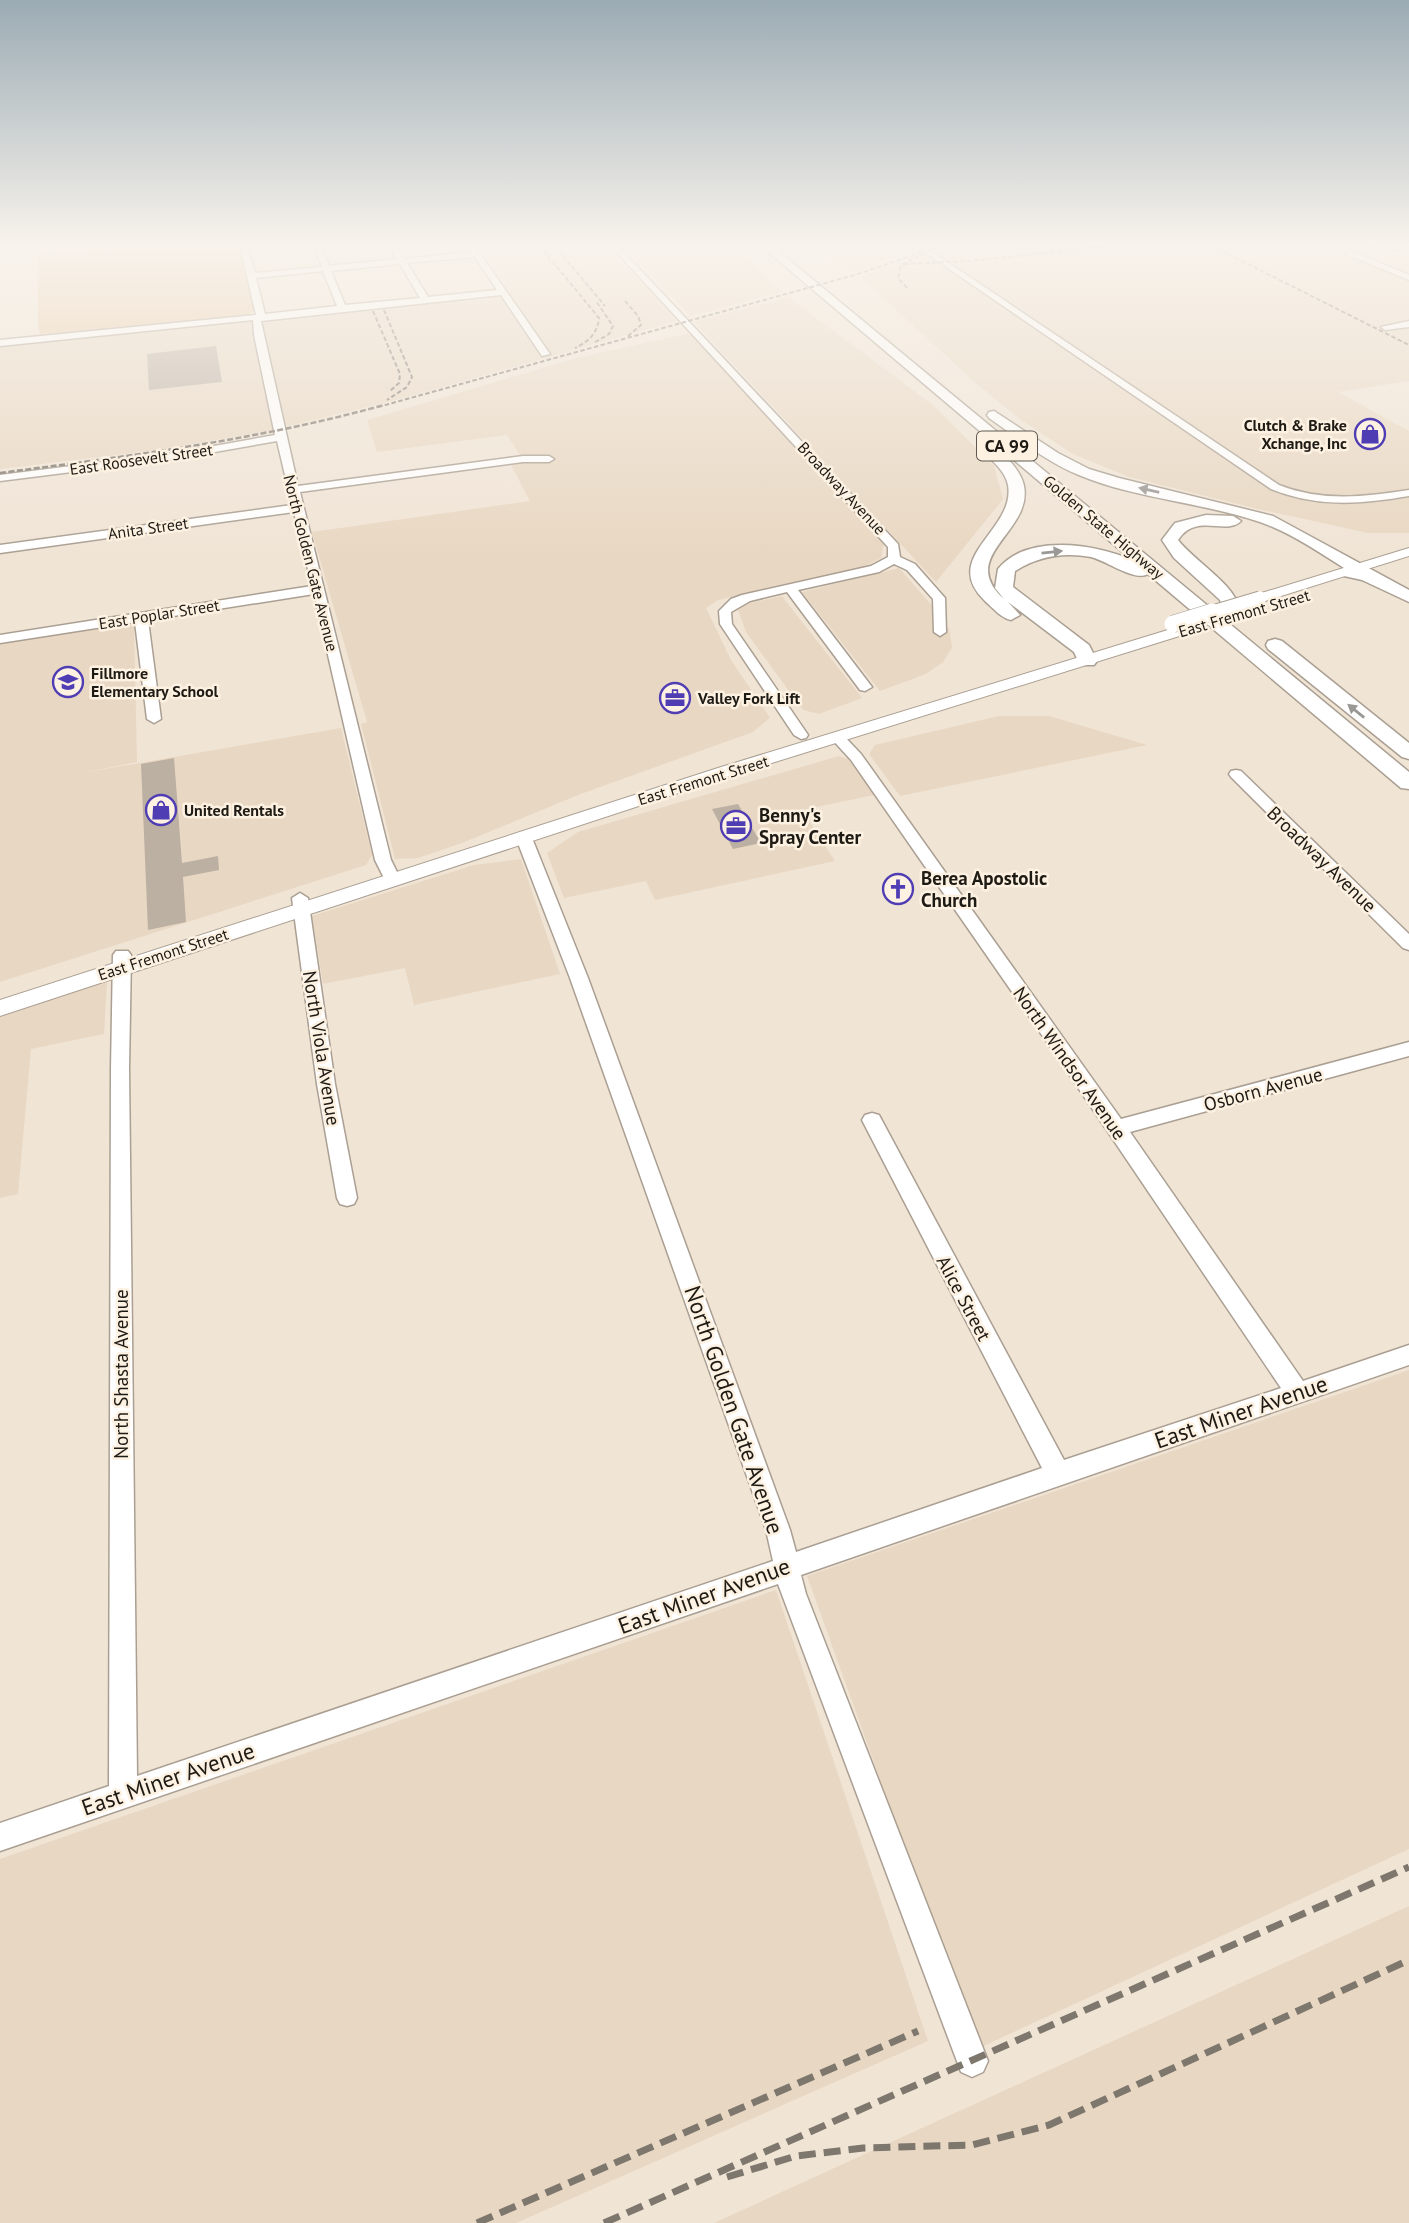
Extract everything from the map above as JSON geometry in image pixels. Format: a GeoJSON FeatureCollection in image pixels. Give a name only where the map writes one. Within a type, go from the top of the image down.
{"type":"FeatureCollection","features":[{"type":"Feature","properties":{"kind":"highway","name":"Golden State Highway"},"geometry":{"type":"LineString","coordinates":[[891,349],[1409,783]]}},
{"type":"Feature","properties":{"kind":"highway","name":"Golden State Highway"},"geometry":{"type":"LineString","coordinates":[[911,349],[1081,487]]}},
{"type":"Feature","properties":{"kind":"highway"},"geometry":{"type":"LineString","coordinates":[[932,383],[1003,464],[1016,483],[1018,498],[1013,509],[981,558],[978,575],[981,585],[989,598],[1078,655]]}},
{"type":"Feature","properties":{"kind":"highway"},"geometry":{"type":"LineString","coordinates":[[986,410],[1053,456],[1084,472],[1267,519],[1357,571]]}},
{"type":"Feature","properties":{"kind":"highway"},"geometry":{"type":"LineString","coordinates":[[1230,609],[1229,600],[1180,554],[1171,540],[1178,527],[1203,520],[1256,525],[1409,597]]}},
{"type":"Feature","properties":{"kind":"highway","name":"Golden State Highway"},"geometry":{"type":"LineString","coordinates":[[1156,548],[1409,753]]}},
{"type":"Feature","properties":{"kind":"highway"},"geometry":{"type":"LineString","coordinates":[[1078,655],[1004,588],[1007,569],[1020,559],[1042,552],[1069,550],[1112,557],[1162,587],[1220,633],[1249,647]]}},
{"type":"Feature","properties":{"kind":"main road","name":"East Fremont Street"},"geometry":{"type":"LineString","coordinates":[[391,875],[524,838],[832,732],[1078,655],[1265,602],[1409,552]]}},
{"type":"Feature","properties":{"kind":"main road","name":"East Fremont Street"},"geometry":{"type":"LineString","coordinates":[[1265,602],[1357,571],[1409,565]]}},
{"type":"Feature","properties":{"kind":"main road","name":"East Fremont Street"},"geometry":{"type":"LineString","coordinates":[[0,994],[122,961],[391,875],[801,735],[832,732]]}},
{"type":"Feature","properties":{"kind":"main road","name":"East Fremont Street"},"geometry":{"type":"LineString","coordinates":[[0,1008],[122,961]]}},
{"type":"Feature","properties":{"kind":"street","name":"North Golden Gate Avenue"},"geometry":{"type":"LineString","coordinates":[[261,349],[292,490],[357,746],[356,753],[383,860],[391,875]]}},
{"type":"Feature","properties":{"kind":"street"},"geometry":{"type":"LineString","coordinates":[[541,349],[545,354]]}},
{"type":"Feature","properties":{"kind":"street","name":"Broadway Avenue"},"geometry":{"type":"LineString","coordinates":[[711,349],[888,539],[896,551],[894,559],[875,569],[739,600],[730,605],[724,616],[726,624],[801,735]]}},
{"type":"Feature","properties":{"kind":"street"},"geometry":{"type":"LineString","coordinates":[[1072,349],[1275,487],[1311,499],[1341,503],[1409,493]]}},
{"type":"Feature","properties":{"kind":"street","name":"East Roosevelt Street"},"geometry":{"type":"LineString","coordinates":[[0,478],[175,456],[282,437]]}},
{"type":"Feature","properties":{"kind":"street"},"geometry":{"type":"LineString","coordinates":[[292,490],[549,458]]}},
{"type":"Feature","properties":{"kind":"street","name":"Anita Street"},"geometry":{"type":"LineString","coordinates":[[0,549],[297,508]]}},
{"type":"Feature","properties":{"kind":"street"},"geometry":{"type":"LineString","coordinates":[[894,559],[911,567],[939,598],[940,632]]}},
{"type":"Feature","properties":{"kind":"street"},"geometry":{"type":"LineString","coordinates":[[790,588],[865,687]]}},
{"type":"Feature","properties":{"kind":"street","name":"East Poplar Street"},"geometry":{"type":"LineString","coordinates":[[0,639],[319,589]]}},
{"type":"Feature","properties":{"kind":"street"},"geometry":{"type":"LineString","coordinates":[[141,616],[154,719]]}},
{"type":"Feature","properties":{"kind":"street","name":"North Windsor Avenue"},"geometry":{"type":"LineString","coordinates":[[832,732],[856,757],[1298,1393]]}},
{"type":"Feature","properties":{"kind":"street","name":"Broadway Avenue"},"geometry":{"type":"LineString","coordinates":[[1236,774],[1409,944]]}},
{"type":"Feature","properties":{"kind":"street","name":"North Golden Gate Avenue"},"geometry":{"type":"LineString","coordinates":[[524,838],[535,860],[778,1530],[793,1594],[972,2062]]}},
{"type":"Feature","properties":{"kind":"street","name":"North Viola Avenue"},"geometry":{"type":"LineString","coordinates":[[301,904],[326,1084],[346,1198]]}},
{"type":"Feature","properties":{"kind":"street","name":"North Shasta Avenue"},"geometry":{"type":"LineString","coordinates":[[122,961],[123,1794]]}},
{"type":"Feature","properties":{"kind":"street","name":"Osborn Avenue"},"geometry":{"type":"LineString","coordinates":[[1116,1128],[1409,1049]]}},
{"type":"Feature","properties":{"kind":"street","name":"Alice Street"},"geometry":{"type":"LineString","coordinates":[[872,1120],[1059,1474]]}},
{"type":"Feature","properties":{"kind":"street","name":"East Miner Avenue"},"geometry":{"type":"LineString","coordinates":[[0,1837],[1409,1355]]}},
{"type":"Feature","properties":{"kind":"shaded area"},"geometry":{"type":"Polygon","coordinates":[[[0,349],[578,349],[400,399],[264,432],[157,450],[0,469],[0,349]]]}},
{"type":"Feature","properties":{"kind":"shaded area"},"geometry":{"type":"Polygon","coordinates":[[[619,349],[705,349],[884,542],[881,558],[861,568],[718,600],[706,608],[731,660],[770,718],[753,732],[578,795],[462,843],[418,858],[395,859],[361,724],[367,722],[312,532],[530,501],[511,465],[520,455],[507,435],[377,452],[367,420],[577,358],[619,349]]]}},
{"type":"Feature","properties":{"kind":"shaded area"},"geometry":{"type":"Polygon","coordinates":[[[719,349],[857,349],[934,406],[994,466],[1003,499],[936,582],[719,349]]]}},
{"type":"Feature","properties":{"kind":"shaded area"},"geometry":{"type":"Polygon","coordinates":[[[938,349],[1409,349],[1409,381],[1338,392],[1409,431],[1409,533],[1368,533],[1129,477],[1073,454],[1021,420],[938,349]]]}},
{"type":"Feature","properties":{"kind":"shaded area"},"geometry":{"type":"Polygon","coordinates":[[[899,568],[935,609],[935,627],[949,628],[952,648],[943,662],[926,674],[880,691],[802,592],[899,568]]]}},
{"type":"Feature","properties":{"kind":"shaded area"},"geometry":{"type":"Polygon","coordinates":[[[782,596],[862,698],[819,714],[803,710],[746,632],[738,610],[750,603],[782,596]]]}},
{"type":"Feature","properties":{"kind":"shaded area"},"geometry":{"type":"Polygon","coordinates":[[[134,622],[137,762],[82,773],[341,728],[372,855],[366,865],[0,982],[0,642],[134,622]]]}},
{"type":"Feature","properties":{"kind":"shaded area"},"geometry":{"type":"Polygon","coordinates":[[[999,716],[1049,716],[1147,745],[900,796],[869,754],[875,745],[999,716]]]}},
{"type":"Feature","properties":{"kind":"shaded area"},"geometry":{"type":"Polygon","coordinates":[[[839,756],[848,759],[874,795],[802,810],[835,861],[655,900],[646,881],[564,898],[547,853],[578,832],[839,756]]]}},
{"type":"Feature","properties":{"kind":"shaded area"},"geometry":{"type":"Polygon","coordinates":[[[521,859],[560,974],[414,1005],[405,968],[323,984],[312,916],[474,865],[521,859]]]}},
{"type":"Feature","properties":{"kind":"shaded area"},"geometry":{"type":"Polygon","coordinates":[[[107,982],[104,1034],[31,1049],[18,1194],[0,1198],[0,1017],[107,982]]]}},
{"type":"Feature","properties":{"kind":"shaded area"},"geometry":{"type":"Polygon","coordinates":[[[1409,1370],[1409,1849],[977,2049],[807,1576],[1409,1370]]]}},
{"type":"Feature","properties":{"kind":"shaded area"},"geometry":{"type":"Polygon","coordinates":[[[776,1590],[928,2041],[516,2223],[0,2223],[0,1859],[776,1590]]]}},
{"type":"Feature","properties":{"kind":"shaded area"},"geometry":{"type":"Polygon","coordinates":[[[1409,1906],[1409,2223],[714,2223],[1409,1906]]]}},
{"type":"Feature","properties":{"kind":"building"},"geometry":{"type":"Polygon","coordinates":[[[216,349],[222,382],[149,390],[147,354],[216,349]]]}},
{"type":"Feature","properties":{"kind":"building","name":"United Rentals"},"geometry":{"type":"Polygon","coordinates":[[[174,758],[182,863],[218,856],[219,870],[183,877],[186,922],[148,930],[141,764],[174,758]]]}},
{"type":"Feature","properties":{"kind":"building","name":"Benny's Spray Center"},"geometry":{"type":"Polygon","coordinates":[[[738,804],[761,843],[733,849],[712,809],[738,804]]]}},
{"type":"Feature","properties":{"kind":"railway"},"geometry":{"type":"LineString","coordinates":[[389,349],[400,374],[399,383],[390,391]]}},
{"type":"Feature","properties":{"kind":"railway"},"geometry":{"type":"LineString","coordinates":[[387,400],[407,387],[412,377],[400,349]]}},
{"type":"Feature","properties":{"kind":"railway"},"geometry":{"type":"LineString","coordinates":[[378,407],[588,349]]}},
{"type":"Feature","properties":{"kind":"railway"},"geometry":{"type":"LineString","coordinates":[[0,473],[241,437],[384,405]]}},
{"type":"Feature","properties":{"kind":"railway"},"geometry":{"type":"LineString","coordinates":[[604,2223],[1409,1867]]}},
{"type":"Feature","properties":{"kind":"railway"},"geometry":{"type":"LineString","coordinates":[[727,2177],[796,2156],[863,2148],[972,2145],[1049,2125],[1409,1960]]}},
{"type":"Feature","properties":{"kind":"railway"},"geometry":{"type":"LineString","coordinates":[[477,2223],[918,2031]]}},
{"type":"Feature","properties":{"kind":"place","name":"Clutch & Brake Xchange, Inc"},"geometry":{"type":"Point","coordinates":[1370,434]}},
{"type":"Feature","properties":{"kind":"place","name":"Fillmore Elementary School"},"geometry":{"type":"Point","coordinates":[68,682]}},
{"type":"Feature","properties":{"kind":"place","name":"Valley Fork Lift"},"geometry":{"type":"Point","coordinates":[675,698]}},
{"type":"Feature","properties":{"kind":"place","name":"United Rentals"},"geometry":{"type":"Point","coordinates":[161,810]}},
{"type":"Feature","properties":{"kind":"place","name":"Benny's Spray Center"},"geometry":{"type":"Point","coordinates":[736,826]}},
{"type":"Feature","properties":{"kind":"place","name":"Berea Apostolic Church"},"geometry":{"type":"Point","coordinates":[898,889]}}]}
